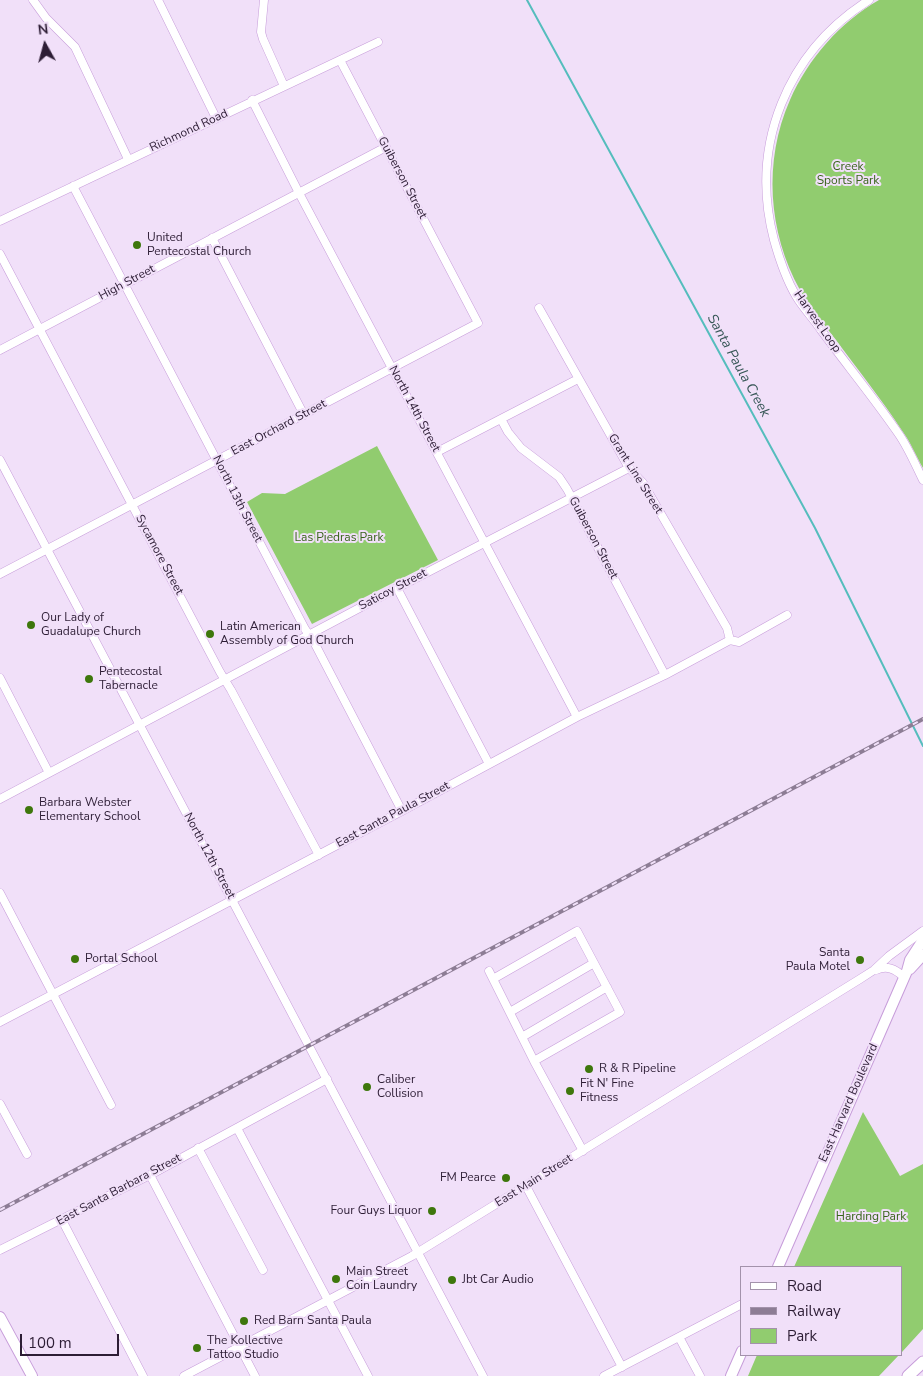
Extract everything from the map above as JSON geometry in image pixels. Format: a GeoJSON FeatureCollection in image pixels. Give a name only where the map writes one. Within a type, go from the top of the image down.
{"type":"FeatureCollection","features":[{"type":"Feature","properties":{"kind":"highway"},"geometry":{"type":"LineString","coordinates":[[908,1376],[923,1362]]}},
{"type":"Feature","properties":{"kind":"main road","name":"East Harvard Boulevard"},"geometry":{"type":"LineString","coordinates":[[778,1266],[910,960],[923,940]]}},
{"type":"Feature","properties":{"kind":"main road"},"geometry":{"type":"LineString","coordinates":[[905,974],[923,955]]}},
{"type":"Feature","properties":{"kind":"main road"},"geometry":{"type":"LineString","coordinates":[[0,1316],[32,1376]]}},
{"type":"Feature","properties":{"kind":"main road"},"geometry":{"type":"LineString","coordinates":[[731,1376],[740,1356]]}},
{"type":"Feature","properties":{"kind":"street"},"geometry":{"type":"LineString","coordinates":[[34,0],[46,18],[75,47],[128,160]]}},
{"type":"Feature","properties":{"kind":"street"},"geometry":{"type":"LineString","coordinates":[[158,0],[216,118]]}},
{"type":"Feature","properties":{"kind":"street"},"geometry":{"type":"LineString","coordinates":[[264,0],[263,39],[284,86]]}},
{"type":"Feature","properties":{"kind":"street","name":"Harvest Loop"},"geometry":{"type":"LineString","coordinates":[[869,0],[848,14],[825,35],[804,61],[789,86],[776,118],[770,143],[766,179],[768,211],[779,256],[796,295],[899,434],[923,480]]}},
{"type":"Feature","properties":{"kind":"street","name":"Richmond Road"},"geometry":{"type":"LineString","coordinates":[[0,221],[252,100],[378,42]]}},
{"type":"Feature","properties":{"kind":"street","name":"Guiberson Street"},"geometry":{"type":"LineString","coordinates":[[340,60],[478,323]]}},
{"type":"Feature","properties":{"kind":"street","name":"North 14th Street"},"geometry":{"type":"LineString","coordinates":[[252,100],[299,193],[577,717]]}},
{"type":"Feature","properties":{"kind":"street","name":"High Street"},"geometry":{"type":"LineString","coordinates":[[0,350],[386,147]]}},
{"type":"Feature","properties":{"kind":"street","name":"North 13th Street"},"geometry":{"type":"LineString","coordinates":[[73,186],[402,811]]}},
{"type":"Feature","properties":{"kind":"street"},"geometry":{"type":"LineString","coordinates":[[212,238],[304,415]]}},
{"type":"Feature","properties":{"kind":"street","name":"Sycamore Street"},"geometry":{"type":"LineString","coordinates":[[0,254],[318,855]]}},
{"type":"Feature","properties":{"kind":"street","name":"Grant Line Street"},"geometry":{"type":"LineString","coordinates":[[539,308],[629,468],[642,483],[727,628],[730,640]]}},
{"type":"Feature","properties":{"kind":"street","name":"East Orchard Street"},"geometry":{"type":"LineString","coordinates":[[0,574],[478,323]]}},
{"type":"Feature","properties":{"kind":"street"},"geometry":{"type":"LineString","coordinates":[[437,452],[578,379]]}},
{"type":"Feature","properties":{"kind":"street","name":"Guiberson Street"},"geometry":{"type":"LineString","coordinates":[[501,419],[520,448],[559,477],[572,498],[664,675]]}},
{"type":"Feature","properties":{"kind":"street","name":"North 12th Street"},"geometry":{"type":"LineString","coordinates":[[0,460],[483,1376]]}},
{"type":"Feature","properties":{"kind":"street","name":"Saticoy Street"},"geometry":{"type":"LineString","coordinates":[[0,799],[139,724],[629,468]]}},
{"type":"Feature","properties":{"kind":"street"},"geometry":{"type":"LineString","coordinates":[[398,588],[489,764]]}},
{"type":"Feature","properties":{"kind":"street","name":"East Santa Paula Street"},"geometry":{"type":"LineString","coordinates":[[0,1022],[577,717],[664,675],[730,640],[739,642],[788,615]]}},
{"type":"Feature","properties":{"kind":"street"},"geometry":{"type":"LineString","coordinates":[[0,678],[49,773]]}},
{"type":"Feature","properties":{"kind":"street"},"geometry":{"type":"LineString","coordinates":[[0,893],[112,1105]]}},
{"type":"Feature","properties":{"kind":"street"},"geometry":{"type":"LineString","coordinates":[[493,979],[576,931],[620,1012],[534,1061]]}},
{"type":"Feature","properties":{"kind":"street","name":"East Main Street"},"geometry":{"type":"LineString","coordinates":[[184,1376],[418,1252],[874,970],[889,956],[923,931]]}},
{"type":"Feature","properties":{"kind":"street"},"geometry":{"type":"LineString","coordinates":[[510,1012],[594,963]]}},
{"type":"Feature","properties":{"kind":"street"},"geometry":{"type":"LineString","coordinates":[[874,970],[892,968],[905,974]]}},
{"type":"Feature","properties":{"kind":"street"},"geometry":{"type":"LineString","coordinates":[[488,971],[583,1151]]}},
{"type":"Feature","properties":{"kind":"street"},"geometry":{"type":"LineString","coordinates":[[522,1037],[607,987]]}},
{"type":"Feature","properties":{"kind":"street","name":"East Santa Barbara Street"},"geometry":{"type":"LineString","coordinates":[[0,1250],[150,1175],[327,1079]]}},
{"type":"Feature","properties":{"kind":"street"},"geometry":{"type":"LineString","coordinates":[[0,1104],[27,1154]]}},
{"type":"Feature","properties":{"kind":"street"},"geometry":{"type":"LineString","coordinates":[[237,1128],[368,1376]]}},
{"type":"Feature","properties":{"kind":"street"},"geometry":{"type":"LineString","coordinates":[[198,1148],[263,1270]]}},
{"type":"Feature","properties":{"kind":"street"},"geometry":{"type":"LineString","coordinates":[[150,1175],[255,1376]]}},
{"type":"Feature","properties":{"kind":"street"},"geometry":{"type":"LineString","coordinates":[[526,1186],[622,1367]]}},
{"type":"Feature","properties":{"kind":"street"},"geometry":{"type":"LineString","coordinates":[[62,1220],[144,1376]]}},
{"type":"Feature","properties":{"kind":"street"},"geometry":{"type":"LineString","coordinates":[[604,1376],[614,1374],[622,1367],[740,1305]]}},
{"type":"Feature","properties":{"kind":"street"},"geometry":{"type":"LineString","coordinates":[[678,1337],[700,1376]]}},
{"type":"Feature","properties":{"kind":"green space","name":"Creek Sports Park"},"geometry":{"type":"Polygon","coordinates":[[[879,0],[923,0],[923,468],[909,441],[895,420],[800,290],[789,268],[781,244],[773,196],[773,172],[781,123],[797,85],[816,56],[838,30],[879,0]]]}},
{"type":"Feature","properties":{"kind":"green space","name":"Las Piedras Park"},"geometry":{"type":"Polygon","coordinates":[[[377,446],[438,560],[312,624],[247,502],[262,493],[285,494],[377,446]]]}},
{"type":"Feature","properties":{"kind":"green space","name":"Harding Park"},"geometry":{"type":"Polygon","coordinates":[[[863,1112],[900,1176],[923,1164],[923,1329],[903,1351],[903,1266],[794,1266],[863,1112]]]}},
{"type":"Feature","properties":{"kind":"green space"},"geometry":{"type":"Polygon","coordinates":[[[757,1356],[898,1356],[879,1376],[748,1376],[757,1356]]]}},
{"type":"Feature","properties":{"kind":"waterway","name":"Santa Paula Creek"},"geometry":{"type":"LineString","coordinates":[[527,0],[815,528],[923,746]]}},
{"type":"Feature","properties":{"kind":"railway"},"geometry":{"type":"LineString","coordinates":[[0,1210],[923,719]]}},
{"type":"Feature","properties":{"kind":"place","name":"United Pentecostal Church"},"geometry":{"type":"Point","coordinates":[137,245]}},
{"type":"Feature","properties":{"kind":"place","name":"Our Lady of Guadalupe Church"},"geometry":{"type":"Point","coordinates":[31,625]}},
{"type":"Feature","properties":{"kind":"place","name":"Latin American Assembly of God Church"},"geometry":{"type":"Point","coordinates":[210,634]}},
{"type":"Feature","properties":{"kind":"place","name":"Pentecostal Tabernacle"},"geometry":{"type":"Point","coordinates":[89,679]}},
{"type":"Feature","properties":{"kind":"place","name":"Barbara Webster Elementary School"},"geometry":{"type":"Point","coordinates":[29,810]}},
{"type":"Feature","properties":{"kind":"place","name":"Portal School"},"geometry":{"type":"Point","coordinates":[75,959]}},
{"type":"Feature","properties":{"kind":"place","name":"Santa Paula Motel"},"geometry":{"type":"Point","coordinates":[860,960]}},
{"type":"Feature","properties":{"kind":"place","name":"R & R Pipeline"},"geometry":{"type":"Point","coordinates":[589,1069]}},
{"type":"Feature","properties":{"kind":"place","name":"Caliber Collision"},"geometry":{"type":"Point","coordinates":[367,1087]}},
{"type":"Feature","properties":{"kind":"place","name":"Fit N' Fine Fitness"},"geometry":{"type":"Point","coordinates":[570,1091]}},
{"type":"Feature","properties":{"kind":"place","name":"FM Pearce"},"geometry":{"type":"Point","coordinates":[506,1178]}},
{"type":"Feature","properties":{"kind":"place","name":"Four Guys Liquor"},"geometry":{"type":"Point","coordinates":[432,1211]}},
{"type":"Feature","properties":{"kind":"place","name":"Main Street Coin Laundry"},"geometry":{"type":"Point","coordinates":[336,1279]}},
{"type":"Feature","properties":{"kind":"place","name":"Jbt Car Audio"},"geometry":{"type":"Point","coordinates":[452,1280]}},
{"type":"Feature","properties":{"kind":"place","name":"Red Barn Santa Paula"},"geometry":{"type":"Point","coordinates":[244,1321]}},
{"type":"Feature","properties":{"kind":"place","name":"The Kollective Tattoo Studio"},"geometry":{"type":"Point","coordinates":[197,1348]}}]}
